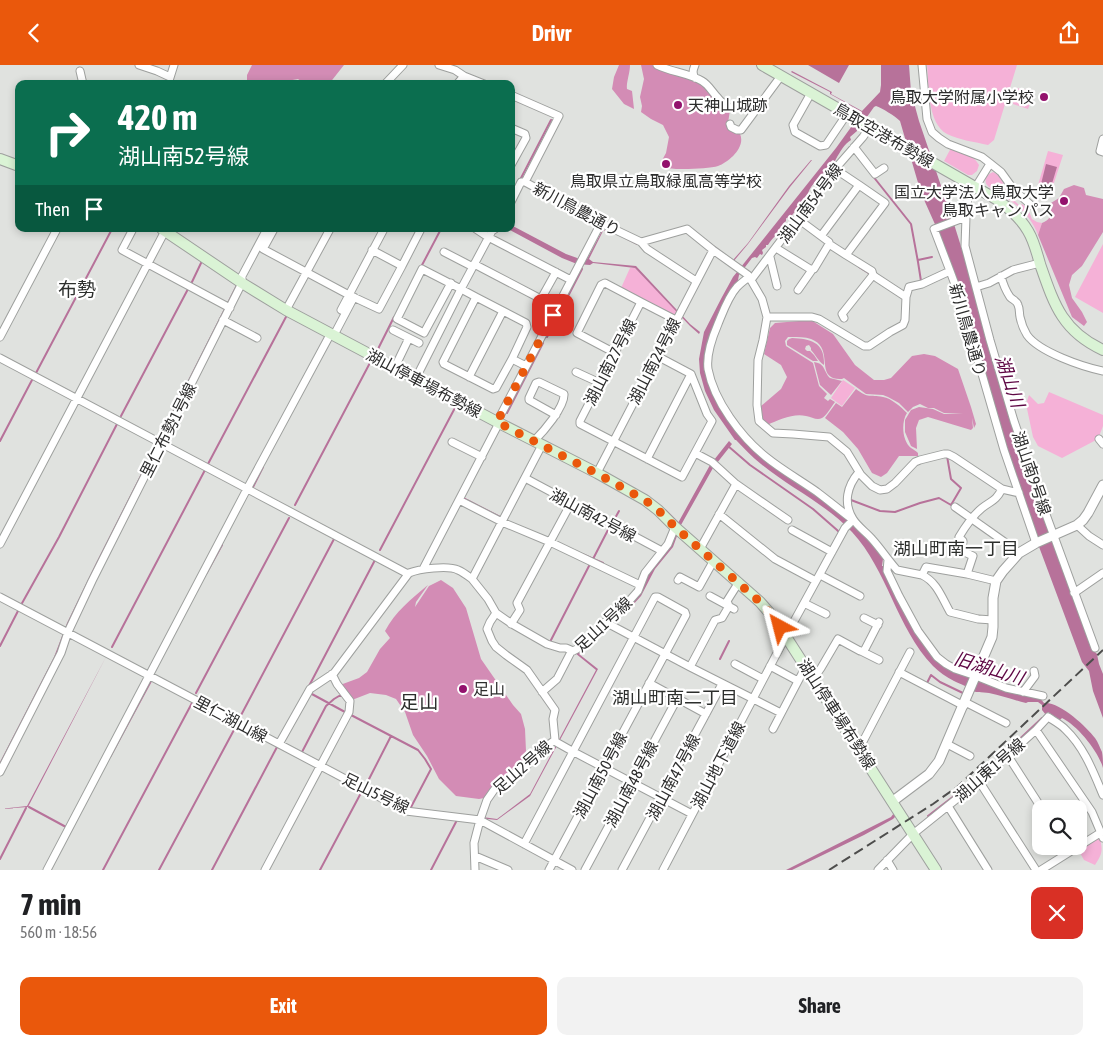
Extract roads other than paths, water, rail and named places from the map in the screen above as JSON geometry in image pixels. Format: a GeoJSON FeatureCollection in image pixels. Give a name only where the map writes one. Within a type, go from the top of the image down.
{"type":"FeatureCollection","features":[{"type":"Feature","properties":{"kind":"main road","name":"鳥取空港布勢線"},"geometry":{"type":"LineString","coordinates":[[762,65],[996,199],[1016,215],[1029,233],[1055,303],[1063,319],[1079,336],[1103,351]]}},
{"type":"Feature","properties":{"kind":"main road"},"geometry":{"type":"LineString","coordinates":[[0,159],[15,165]]}},
{"type":"Feature","properties":{"kind":"main road","name":"湖山停車場布勢線"},"geometry":{"type":"LineString","coordinates":[[167,232],[286,311],[596,473],[645,500],[658,510],[739,582],[774,618],[936,870]]}},
{"type":"Feature","properties":{"kind":"street"},"geometry":{"type":"LineString","coordinates":[[140,65],[157,71],[169,80],[174,65]]}},
{"type":"Feature","properties":{"kind":"street"},"geometry":{"type":"LineString","coordinates":[[439,65],[457,67],[464,76],[474,80]]}},
{"type":"Feature","properties":{"kind":"street"},"geometry":{"type":"LineString","coordinates":[[657,65],[664,69],[696,78],[708,85],[718,99],[730,108]]}},
{"type":"Feature","properties":{"kind":"street"},"geometry":{"type":"LineString","coordinates":[[695,65],[693,74],[696,78]]}},
{"type":"Feature","properties":{"kind":"street"},"geometry":{"type":"LineString","coordinates":[[922,65],[927,119],[932,132],[943,141],[982,157],[991,163],[1001,172],[1014,190],[1032,207]]}},
{"type":"Feature","properties":{"kind":"street"},"geometry":{"type":"LineString","coordinates":[[389,80],[401,66]]}},
{"type":"Feature","properties":{"kind":"street"},"geometry":{"type":"LineString","coordinates":[[80,71],[82,80]]}},
{"type":"Feature","properties":{"kind":"street"},"geometry":{"type":"LineString","coordinates":[[460,80],[464,76]]}},
{"type":"Feature","properties":{"kind":"street"},"geometry":{"type":"LineString","coordinates":[[730,124],[731,127],[737,130],[741,129],[781,76]]}},
{"type":"Feature","properties":{"kind":"street"},"geometry":{"type":"LineString","coordinates":[[811,93],[793,125],[795,132],[820,146],[826,145],[849,115]]}},
{"type":"Feature","properties":{"kind":"street","name":"新川鳥農通り"},"geometry":{"type":"LineString","coordinates":[[515,97],[559,116],[525,181],[601,223],[641,242],[687,229],[749,277]]}},
{"type":"Feature","properties":{"kind":"street","name":"湖山南54号線"},"geometry":{"type":"LineString","coordinates":[[869,127],[835,169],[770,257],[737,287],[711,342],[708,368],[716,393],[729,417],[754,446],[852,520],[873,540],[888,560]]}},
{"type":"Feature","properties":{"kind":"street"},"geometry":{"type":"LineString","coordinates":[[515,130],[525,134],[526,137],[515,158]]}},
{"type":"Feature","properties":{"kind":"street"},"geometry":{"type":"LineString","coordinates":[[1103,139],[1100,151],[1103,152]]}},
{"type":"Feature","properties":{"kind":"street"},"geometry":{"type":"LineString","coordinates":[[854,147],[875,174],[884,168]]}},
{"type":"Feature","properties":{"kind":"street"},"geometry":{"type":"LineString","coordinates":[[973,186],[991,163]]}},
{"type":"Feature","properties":{"kind":"street"},"geometry":{"type":"LineString","coordinates":[[835,169],[885,203],[846,255]]}},
{"type":"Feature","properties":{"kind":"street"},"geometry":{"type":"LineString","coordinates":[[515,194],[521,183],[525,181]]}},
{"type":"Feature","properties":{"kind":"street"},"geometry":{"type":"LineString","coordinates":[[822,236],[859,185]]}},
{"type":"Feature","properties":{"kind":"street","name":"湖山南9号線"},"geometry":{"type":"LineString","coordinates":[[973,186],[968,196],[965,246],[1014,421],[1053,536],[1095,648]]}},
{"type":"Feature","properties":{"kind":"street"},"geometry":{"type":"LineString","coordinates":[[950,271],[934,229],[966,217]]}},
{"type":"Feature","properties":{"kind":"street"},"geometry":{"type":"LineString","coordinates":[[767,317],[812,317],[819,319],[864,346],[869,346],[903,325],[905,320],[906,297],[877,279],[872,271],[829,244],[822,236],[798,219]]}},
{"type":"Feature","properties":{"kind":"street"},"geometry":{"type":"LineString","coordinates":[[423,569],[601,223]]}},
{"type":"Feature","properties":{"kind":"street"},"geometry":{"type":"LineString","coordinates":[[0,337],[55,232]]}},
{"type":"Feature","properties":{"kind":"street"},"geometry":{"type":"LineString","coordinates":[[131,232],[122,250],[230,308]]}},
{"type":"Feature","properties":{"kind":"street"},"geometry":{"type":"LineString","coordinates":[[0,544],[163,232]]}},
{"type":"Feature","properties":{"kind":"street","name":"里仁布勢1号線"},"geometry":{"type":"LineString","coordinates":[[68,632],[230,308],[242,283],[242,275],[265,232]]}},
{"type":"Feature","properties":{"kind":"street"},"geometry":{"type":"LineString","coordinates":[[272,232],[263,249],[379,309],[419,232]]}},
{"type":"Feature","properties":{"kind":"street"},"geometry":{"type":"LineString","coordinates":[[286,311],[328,232]]}},
{"type":"Feature","properties":{"kind":"street"},"geometry":{"type":"LineString","coordinates":[[47,870],[247,489],[333,334],[382,232]]}},
{"type":"Feature","properties":{"kind":"street"},"geometry":{"type":"LineString","coordinates":[[480,232],[571,280]]}},
{"type":"Feature","properties":{"kind":"street"},"geometry":{"type":"LineString","coordinates":[[416,378],[491,232]]}},
{"type":"Feature","properties":{"kind":"street"},"geometry":{"type":"LineString","coordinates":[[641,242],[647,249],[696,281]]}},
{"type":"Feature","properties":{"kind":"street"},"geometry":{"type":"LineString","coordinates":[[798,291],[829,244]]}},
{"type":"Feature","properties":{"kind":"street"},"geometry":{"type":"LineString","coordinates":[[776,248],[812,269]]}},
{"type":"Feature","properties":{"kind":"street"},"geometry":{"type":"LineString","coordinates":[[372,250],[402,266]]}},
{"type":"Feature","properties":{"kind":"street","name":"湖山南24号線"},"geometry":{"type":"LineString","coordinates":[[596,473],[713,250]]}},
{"type":"Feature","properties":{"kind":"street"},"geometry":{"type":"LineString","coordinates":[[444,252],[542,299],[556,272]]}},
{"type":"Feature","properties":{"kind":"street"},"geometry":{"type":"LineString","coordinates":[[770,257],[777,286]]}},
{"type":"Feature","properties":{"kind":"street"},"geometry":{"type":"LineString","coordinates":[[976,287],[989,283],[1013,270],[1040,263]]}},
{"type":"Feature","properties":{"kind":"street"},"geometry":{"type":"LineString","coordinates":[[450,283],[424,333],[397,319],[422,269],[450,283],[526,323],[527,327],[512,359],[496,388],[492,389],[444,364],[443,361],[476,297]]}},
{"type":"Feature","properties":{"kind":"street","name":"新川鳥農通り"},"geometry":{"type":"LineString","coordinates":[[906,297],[909,287],[922,285],[950,271],[960,297],[994,419],[1037,543]]}},
{"type":"Feature","properties":{"kind":"street"},"geometry":{"type":"LineString","coordinates":[[844,318],[842,314],[873,275]]}},
{"type":"Feature","properties":{"kind":"street"},"geometry":{"type":"LineString","coordinates":[[1001,276],[1011,298],[1019,306],[1020,319],[1027,335],[1033,341],[1061,359],[1103,371]]}},
{"type":"Feature","properties":{"kind":"street"},"geometry":{"type":"LineString","coordinates":[[749,277],[762,299],[767,317],[758,360],[757,405],[759,421],[773,433],[830,437],[847,452],[858,472],[876,489],[888,489],[920,460],[940,454],[948,454],[1002,489],[1019,493]]}},
{"type":"Feature","properties":{"kind":"street"},"geometry":{"type":"LineString","coordinates":[[615,353],[577,333],[601,285],[605,283],[641,302]]}},
{"type":"Feature","properties":{"kind":"street"},"geometry":{"type":"LineString","coordinates":[[341,310],[351,296]]}},
{"type":"Feature","properties":{"kind":"street","name":"湖山南27号線"},"geometry":{"type":"LineString","coordinates":[[613,441],[580,424],[580,421],[641,302],[676,320]]}},
{"type":"Feature","properties":{"kind":"street"},"geometry":{"type":"LineString","coordinates":[[469,377],[503,311]]}},
{"type":"Feature","properties":{"kind":"street"},"geometry":{"type":"LineString","coordinates":[[224,320],[257,337]]}},
{"type":"Feature","properties":{"kind":"street"},"geometry":{"type":"LineString","coordinates":[[393,330],[419,343]]}},
{"type":"Feature","properties":{"kind":"street"},"geometry":{"type":"LineString","coordinates":[[395,367],[409,338]]}},
{"type":"Feature","properties":{"kind":"street"},"geometry":{"type":"LineString","coordinates":[[613,441],[682,477],[712,421],[707,414],[691,374],[657,356]]}},
{"type":"Feature","properties":{"kind":"street"},"geometry":{"type":"LineString","coordinates":[[0,358],[408,574],[423,569],[458,569],[472,579],[488,599],[496,613],[511,624],[547,644],[573,651]]}},
{"type":"Feature","properties":{"kind":"street"},"geometry":{"type":"LineString","coordinates":[[512,359],[526,366]]}},
{"type":"Feature","properties":{"kind":"street"},"geometry":{"type":"LineString","coordinates":[[576,372],[600,383]]}},
{"type":"Feature","properties":{"kind":"street"},"geometry":{"type":"LineString","coordinates":[[648,459],[691,374]]}},
{"type":"Feature","properties":{"kind":"street"},"geometry":{"type":"LineString","coordinates":[[472,579],[525,479],[544,431],[556,415],[564,398],[564,394],[539,382],[536,383],[528,398],[529,400],[556,415]]}},
{"type":"Feature","properties":{"kind":"street"},"geometry":{"type":"LineString","coordinates":[[452,442],[482,457]]}},
{"type":"Feature","properties":{"kind":"street"},"geometry":{"type":"LineString","coordinates":[[695,453],[714,464],[736,484],[788,520]]}},
{"type":"Feature","properties":{"kind":"street"},"geometry":{"type":"LineString","coordinates":[[852,520],[847,497],[852,481],[858,472]]}},
{"type":"Feature","properties":{"kind":"street","name":"湖山南42号線"},"geometry":{"type":"LineString","coordinates":[[525,479],[662,551]]}},
{"type":"Feature","properties":{"kind":"street"},"geometry":{"type":"LineString","coordinates":[[700,549],[736,484]]}},
{"type":"Feature","properties":{"kind":"street"},"geometry":{"type":"LineString","coordinates":[[893,801],[929,774],[940,761],[992,637],[993,592],[996,581],[1019,553],[1077,525],[1088,513],[1103,485]]}},
{"type":"Feature","properties":{"kind":"street"},"geometry":{"type":"LineString","coordinates":[[967,574],[973,556],[962,551],[963,541],[959,537],[972,518],[982,508],[994,501],[1002,489]]}},
{"type":"Feature","properties":{"kind":"street"},"geometry":{"type":"LineString","coordinates":[[459,500],[502,522],[551,542],[640,585]]}},
{"type":"Feature","properties":{"kind":"street"},"geometry":{"type":"LineString","coordinates":[[511,624],[520,610],[517,603],[571,503]]}},
{"type":"Feature","properties":{"kind":"street"},"geometry":{"type":"LineString","coordinates":[[955,507],[1019,553]]}},
{"type":"Feature","properties":{"kind":"street"},"geometry":{"type":"LineString","coordinates":[[719,514],[775,559],[860,596]]}},
{"type":"Feature","properties":{"kind":"street","name":"湖山地下道線"},"geometry":{"type":"LineString","coordinates":[[663,870],[786,636],[845,528],[852,520]]}},
{"type":"Feature","properties":{"kind":"street"},"geometry":{"type":"LineString","coordinates":[[1077,525],[1103,545]]}},
{"type":"Feature","properties":{"kind":"street","name":"足山1号線"},"geometry":{"type":"LineString","coordinates":[[542,692],[557,679],[571,652],[608,623],[638,591],[645,573],[668,544],[675,527]]}},
{"type":"Feature","properties":{"kind":"street"},"geometry":{"type":"LineString","coordinates":[[792,530],[832,552]]}},
{"type":"Feature","properties":{"kind":"street"},"geometry":{"type":"LineString","coordinates":[[678,580],[680,577],[699,587],[714,560]]}},
{"type":"Feature","properties":{"kind":"street"},"geometry":{"type":"LineString","coordinates":[[888,560],[898,571],[929,578],[937,587],[950,612],[993,621]]}},
{"type":"Feature","properties":{"kind":"street"},"geometry":{"type":"LineString","coordinates":[[888,560],[887,571],[915,626],[933,653],[942,661],[959,671],[1006,688],[1043,696]]}},
{"type":"Feature","properties":{"kind":"street"},"geometry":{"type":"LineString","coordinates":[[922,575],[926,567],[996,581]]}},
{"type":"Feature","properties":{"kind":"street"},"geometry":{"type":"LineString","coordinates":[[1074,593],[1103,573]]}},
{"type":"Feature","properties":{"kind":"street","name":"里仁湖山線"},"geometry":{"type":"LineString","coordinates":[[0,597],[279,744],[310,689],[332,675],[408,574]]}},
{"type":"Feature","properties":{"kind":"street"},"geometry":{"type":"LineString","coordinates":[[732,607],[727,601],[739,582]]}},
{"type":"Feature","properties":{"kind":"street"},"geometry":{"type":"LineString","coordinates":[[710,596],[732,607]]}},
{"type":"Feature","properties":{"kind":"street","name":"湖山南50号線"},"geometry":{"type":"LineString","coordinates":[[524,844],[655,597],[685,612],[686,615],[549,870]]}},
{"type":"Feature","properties":{"kind":"street"},"geometry":{"type":"LineString","coordinates":[[804,603],[826,613]]}},
{"type":"Feature","properties":{"kind":"street"},"geometry":{"type":"LineString","coordinates":[[690,667],[715,619],[722,618],[732,607]]}},
{"type":"Feature","properties":{"kind":"street","name":"足山2号線"},"geometry":{"type":"LineString","coordinates":[[475,870],[474,843],[486,800],[494,790],[526,766],[555,740],[553,719],[555,710],[527,669],[496,647],[492,641],[487,629],[496,613]]}},
{"type":"Feature","properties":{"kind":"street"},"geometry":{"type":"LineString","coordinates":[[861,651],[864,651],[878,624],[864,618]]}},
{"type":"Feature","properties":{"kind":"street"},"geometry":{"type":"LineString","coordinates":[[608,623],[722,684],[781,713]]}},
{"type":"Feature","properties":{"kind":"street"},"geometry":{"type":"LineString","coordinates":[[0,772],[61,653],[68,632]]}},
{"type":"Feature","properties":{"kind":"street"},"geometry":{"type":"LineString","coordinates":[[814,678],[838,639],[879,660]]}},
{"type":"Feature","properties":{"kind":"street"},"geometry":{"type":"LineString","coordinates":[[859,749],[910,652]]}},
{"type":"Feature","properties":{"kind":"street"},"geometry":{"type":"LineString","coordinates":[[735,664],[763,679]]}},
{"type":"Feature","properties":{"kind":"street"},"geometry":{"type":"LineString","coordinates":[[770,666],[798,681]]}},
{"type":"Feature","properties":{"kind":"street"},"geometry":{"type":"LineString","coordinates":[[773,729],[806,666]]}},
{"type":"Feature","properties":{"kind":"street"},"geometry":{"type":"LineString","coordinates":[[1023,692],[1035,677],[1034,671]]}},
{"type":"Feature","properties":{"kind":"street"},"geometry":{"type":"LineString","coordinates":[[899,672],[1006,723]]}},
{"type":"Feature","properties":{"kind":"street"},"geometry":{"type":"LineString","coordinates":[[265,870],[349,712],[350,701],[332,675]]}},
{"type":"Feature","properties":{"kind":"street"},"geometry":{"type":"LineString","coordinates":[[649,683],[706,714]]}},
{"type":"Feature","properties":{"kind":"street","name":"湖山南47号線"},"geometry":{"type":"LineString","coordinates":[[622,870],[662,799],[722,684]]}},
{"type":"Feature","properties":{"kind":"street","name":"湖山南48号線"},"geometry":{"type":"LineString","coordinates":[[585,870],[677,699]]}},
{"type":"Feature","properties":{"kind":"street"},"geometry":{"type":"LineString","coordinates":[[1036,730],[1048,717],[1064,727],[1086,755],[1103,795]]}},
{"type":"Feature","properties":{"kind":"street","name":"湖山東1号線"},"geometry":{"type":"LineString","coordinates":[[878,870],[913,834],[979,781],[1036,730],[1092,812],[1102,835]]}},
{"type":"Feature","properties":{"kind":"street"},"geometry":{"type":"LineString","coordinates":[[555,740],[603,768],[692,814]]}},
{"type":"Feature","properties":{"kind":"street","name":"足山5号線"},"geometry":{"type":"LineString","coordinates":[[279,744],[406,811],[480,820]]}},
{"type":"Feature","properties":{"kind":"street"},"geometry":{"type":"LineString","coordinates":[[947,744],[970,756]]}},
{"type":"Feature","properties":{"kind":"street"},"geometry":{"type":"LineString","coordinates":[[1008,756],[1036,800]]}},
{"type":"Feature","properties":{"kind":"street"},"geometry":{"type":"LineString","coordinates":[[979,781],[1036,870]]}},
{"type":"Feature","properties":{"kind":"street"},"geometry":{"type":"LineString","coordinates":[[948,806],[988,870]]}},
{"type":"Feature","properties":{"kind":"street"},"geometry":{"type":"LineString","coordinates":[[480,820],[572,870]]}},
{"type":"Feature","properties":{"kind":"street"},"geometry":{"type":"LineString","coordinates":[[1087,841],[1102,835]]}},
{"type":"Feature","properties":{"kind":"street"},"geometry":{"type":"LineString","coordinates":[[1041,870],[1061,855]]}},
{"type":"Feature","properties":{"kind":"street"},"geometry":{"type":"LineString","coordinates":[[475,856],[508,870]]}},
{"type":"Feature","properties":{"kind":"street"},"geometry":{"type":"LineString","coordinates":[[888,861],[894,870]]}},
{"type":"Feature","properties":{"kind":"waterway"},"geometry":{"type":"LineString","coordinates":[[520,180],[551,120]]}},
{"type":"Feature","properties":{"kind":"waterway"},"geometry":{"type":"LineString","coordinates":[[872,175],[911,224],[921,281]]}},
{"type":"Feature","properties":{"kind":"waterway"},"geometry":{"type":"LineString","coordinates":[[36,373],[110,232]]}},
{"type":"Feature","properties":{"kind":"waterway"},"geometry":{"type":"LineString","coordinates":[[421,267],[439,232]]}},
{"type":"Feature","properties":{"kind":"waterway"},"geometry":{"type":"LineString","coordinates":[[918,260],[932,257]]}},
{"type":"Feature","properties":{"kind":"waterway"},"geometry":{"type":"LineString","coordinates":[[191,284],[202,261]]}},
{"type":"Feature","properties":{"kind":"waterway"},"geometry":{"type":"LineString","coordinates":[[859,267],[870,274]]}},
{"type":"Feature","properties":{"kind":"waterway"},"geometry":{"type":"LineString","coordinates":[[547,337],[582,269]]}},
{"type":"Feature","properties":{"kind":"waterway"},"geometry":{"type":"LineString","coordinates":[[121,416],[188,289]]}},
{"type":"Feature","properties":{"kind":"waterway"},"geometry":{"type":"LineString","coordinates":[[208,464],[287,315]]}},
{"type":"Feature","properties":{"kind":"waterway"},"geometry":{"type":"LineString","coordinates":[[376,353],[394,317]]}},
{"type":"Feature","properties":{"kind":"waterway"},"geometry":{"type":"LineString","coordinates":[[507,413],[543,343]]}},
{"type":"Feature","properties":{"kind":"waterway"},"geometry":{"type":"LineString","coordinates":[[295,505],[372,359]]}},
{"type":"Feature","properties":{"kind":"waterway"},"geometry":{"type":"LineString","coordinates":[[0,441],[32,380]]}},
{"type":"Feature","properties":{"kind":"waterway"},"geometry":{"type":"LineString","coordinates":[[380,550],[457,404]]}},
{"type":"Feature","properties":{"kind":"waterway"},"geometry":{"type":"LineString","coordinates":[[21,605],[59,537],[117,424]]}},
{"type":"Feature","properties":{"kind":"waterway"},"geometry":{"type":"LineString","coordinates":[[728,446],[750,465],[813,509],[839,534]]}},
{"type":"Feature","properties":{"kind":"waterway"},"geometry":{"type":"LineString","coordinates":[[851,500],[880,511],[895,512],[939,498],[951,505],[961,488],[951,479],[947,456]]}},
{"type":"Feature","properties":{"kind":"waterway"},"geometry":{"type":"LineString","coordinates":[[252,489],[263,467]]}},
{"type":"Feature","properties":{"kind":"waterway"},"geometry":{"type":"LineString","coordinates":[[112,647],[205,470]]}},
{"type":"Feature","properties":{"kind":"waterway"},"geometry":{"type":"LineString","coordinates":[[464,497],[502,518]]}},
{"type":"Feature","properties":{"kind":"waterway"},"geometry":{"type":"LineString","coordinates":[[665,510],[679,524]]}},
{"type":"Feature","properties":{"kind":"waterway"},"geometry":{"type":"LineString","coordinates":[[614,520],[619,511]]}},
{"type":"Feature","properties":{"kind":"waterway"},"geometry":{"type":"LineString","coordinates":[[196,693],[289,518]]}},
{"type":"Feature","properties":{"kind":"waterway"},"geometry":{"type":"LineString","coordinates":[[593,559],[610,526]]}},
{"type":"Feature","properties":{"kind":"waterway"},"geometry":{"type":"LineString","coordinates":[[239,719],[334,539]]}},
{"type":"Feature","properties":{"kind":"waterway"},"geometry":{"type":"LineString","coordinates":[[206,574],[222,545]]}},
{"type":"Feature","properties":{"kind":"waterway"},"geometry":{"type":"LineString","coordinates":[[582,554],[603,563]]}},
{"type":"Feature","properties":{"kind":"waterway"},"geometry":{"type":"LineString","coordinates":[[309,686],[375,560]]}},
{"type":"Feature","properties":{"kind":"waterway"},"geometry":{"type":"LineString","coordinates":[[550,642],[590,564]]}},
{"type":"Feature","properties":{"kind":"waterway"},"geometry":{"type":"LineString","coordinates":[[0,646],[19,609]]}},
{"type":"Feature","properties":{"kind":"waterway"},"geometry":{"type":"LineString","coordinates":[[720,659],[729,641]]}},
{"type":"Feature","properties":{"kind":"waterway"},"geometry":{"type":"LineString","coordinates":[[927,683],[931,675],[940,682],[965,694]]}},
{"type":"Feature","properties":{"kind":"waterway"},"geometry":{"type":"LineString","coordinates":[[110,757],[151,681]]}},
{"type":"Feature","properties":{"kind":"waterway"},"geometry":{"type":"LineString","coordinates":[[310,693],[345,712]]}},
{"type":"Feature","properties":{"kind":"waterway"},"geometry":{"type":"LineString","coordinates":[[302,752],[326,706],[339,696],[343,696]]}},
{"type":"Feature","properties":{"kind":"waterway"},"geometry":{"type":"LineString","coordinates":[[103,870],[192,703]]}},
{"type":"Feature","properties":{"kind":"waterway"},"geometry":{"type":"LineString","coordinates":[[350,716],[418,750],[425,759],[431,769],[410,809]]}},
{"type":"Feature","properties":{"kind":"waterway"},"geometry":{"type":"LineString","coordinates":[[991,766],[1042,718]]}},
{"type":"Feature","properties":{"kind":"waterway"},"geometry":{"type":"LineString","coordinates":[[159,870],[235,728]]}},
{"type":"Feature","properties":{"kind":"waterway"},"geometry":{"type":"LineString","coordinates":[[366,785],[391,736]]}},
{"type":"Feature","properties":{"kind":"waterway"},"geometry":{"type":"LineString","coordinates":[[212,870],[277,747]]}},
{"type":"Feature","properties":{"kind":"waterway"},"geometry":{"type":"LineString","coordinates":[[928,816],[972,782]]}},
{"type":"Feature","properties":{"kind":"waterway"},"geometry":{"type":"LineString","coordinates":[[320,870],[362,791]]}},
{"type":"Feature","properties":{"kind":"waterway"},"geometry":{"type":"LineString","coordinates":[[29,807],[66,827]]}},
{"type":"Feature","properties":{"kind":"waterway"},"geometry":{"type":"LineString","coordinates":[[0,859],[26,808]]}},
{"type":"Feature","properties":{"kind":"waterway"},"geometry":{"type":"LineString","coordinates":[[431,870],[457,820]]}},
{"type":"Feature","properties":{"kind":"railway"},"geometry":{"type":"LineString","coordinates":[[829,870],[957,787],[1103,650]]}},
{"type":"Feature","properties":{"kind":"place","name":"鳥取大学附属小学校"},"geometry":{"type":"Point","coordinates":[1044,97]}},
{"type":"Feature","properties":{"kind":"place","name":"天神山城跡"},"geometry":{"type":"Point","coordinates":[678,105]}},
{"type":"Feature","properties":{"kind":"place","name":"鳥取県立鳥取緑風高等学校"},"geometry":{"type":"Point","coordinates":[666,164]}},
{"type":"Feature","properties":{"kind":"place","name":"国立大学法人鳥取大学 鳥取キャンパス"},"geometry":{"type":"Point","coordinates":[1064,201]}},
{"type":"Feature","properties":{"kind":"place","name":"足山"},"geometry":{"type":"Point","coordinates":[463,689]}},
{"type":"Feature","properties":{"kind":"district","name":"布勢"},"geometry":{"type":"Point","coordinates":[77,289]}},
{"type":"Feature","properties":{"kind":"district","name":"湖山町南一丁目"},"geometry":{"type":"Point","coordinates":[956,548]}},
{"type":"Feature","properties":{"kind":"district","name":"湖山町南二丁目"},"geometry":{"type":"Point","coordinates":[675,697]}},
{"type":"Feature","properties":{"kind":"district","name":"足山"},"geometry":{"type":"Point","coordinates":[419,702]}},
{"type":"Feature","properties":{"kind":"water label","name":"湖山川"},"geometry":{"type":"Point","coordinates":[1010,381]}},
{"type":"Feature","properties":{"kind":"water label","name":"旧湖山川"},"geometry":{"type":"Point","coordinates":[989,668]}}]}
